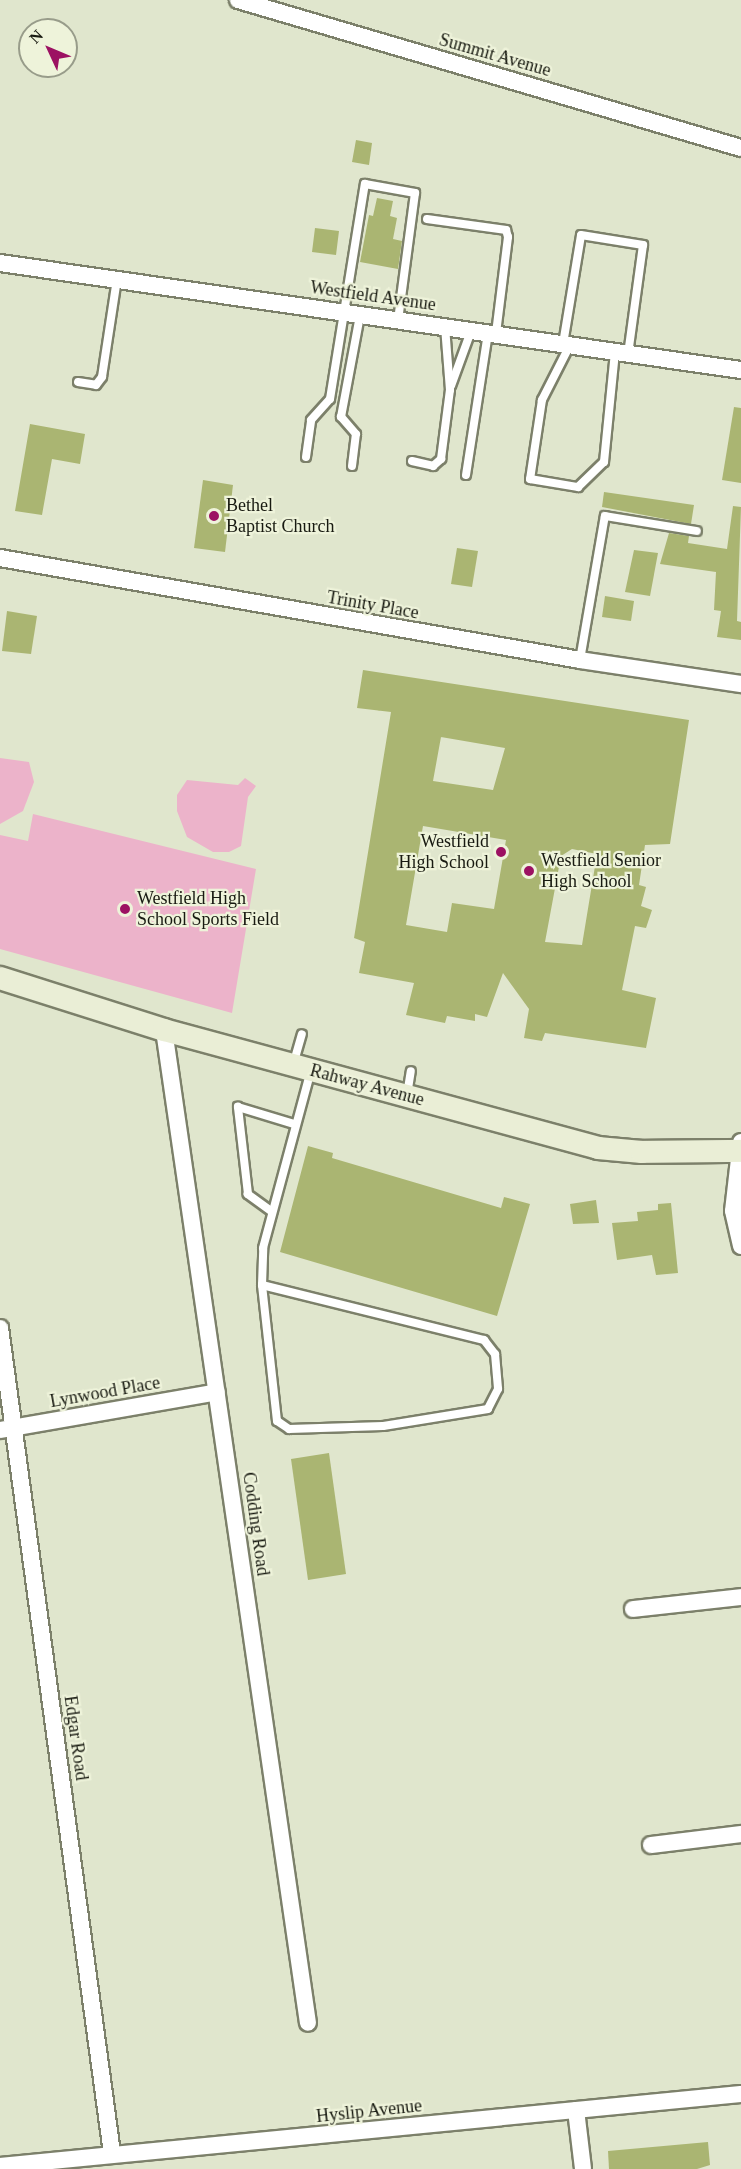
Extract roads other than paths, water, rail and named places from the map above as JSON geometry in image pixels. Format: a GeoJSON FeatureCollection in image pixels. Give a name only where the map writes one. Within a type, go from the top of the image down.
{"type":"FeatureCollection","features":[{"type":"Feature","properties":{"kind":"street","name":"Summit Avenue"},"geometry":{"type":"LineString","coordinates":[[248,1],[741,148]]}},
{"type":"Feature","properties":{"kind":"street","name":"Westfield Avenue"},"geometry":{"type":"LineString","coordinates":[[0,263],[741,370]]}},
{"type":"Feature","properties":{"kind":"street","name":"Trinity Place"},"geometry":{"type":"LineString","coordinates":[[0,558],[580,660],[741,684]]}},
{"type":"Feature","properties":{"kind":"street","name":"Rahway Avenue"},"geometry":{"type":"LineString","coordinates":[[0,978],[164,1030],[598,1148],[642,1152],[741,1148]]}},
{"type":"Feature","properties":{"kind":"street","name":"Codding Road"},"geometry":{"type":"LineString","coordinates":[[164,1030],[308,2024]]}},
{"type":"Feature","properties":{"kind":"street"},"geometry":{"type":"LineString","coordinates":[[741,1148],[733,1210],[741,1246]]}},
{"type":"Feature","properties":{"kind":"street","name":"Edgar Road"},"geometry":{"type":"LineString","coordinates":[[0,1328],[7,1429],[112,2153]]}},
{"type":"Feature","properties":{"kind":"street","name":"Lynwood Place"},"geometry":{"type":"LineString","coordinates":[[7,1429],[217,1392]]}},
{"type":"Feature","properties":{"kind":"street"},"geometry":{"type":"LineString","coordinates":[[633,1609],[741,1597]]}},
{"type":"Feature","properties":{"kind":"street"},"geometry":{"type":"LineString","coordinates":[[651,1845],[741,1834]]}},
{"type":"Feature","properties":{"kind":"street","name":"Hyslip Avenue"},"geometry":{"type":"LineString","coordinates":[[0,2166],[112,2153],[741,2094]]}},
{"type":"Feature","properties":{"kind":"street"},"geometry":{"type":"LineString","coordinates":[[576,2110],[583,2169]]}},
{"type":"Feature","properties":{"kind":"lane"},"geometry":{"type":"LineString","coordinates":[[306,458],[311,420],[330,399],[341,312],[362,186],[368,184],[415,193],[398,320]]}},
{"type":"Feature","properties":{"kind":"lane"},"geometry":{"type":"LineString","coordinates":[[427,219],[506,230],[508,237],[466,475]]}},
{"type":"Feature","properties":{"kind":"lane"},"geometry":{"type":"LineString","coordinates":[[580,235],[643,245],[622,353],[604,462],[578,486],[530,479],[542,400],[566,345],[580,235]]}},
{"type":"Feature","properties":{"kind":"lane"},"geometry":{"type":"LineString","coordinates":[[78,382],[96,385],[102,377],[117,279]]}},
{"type":"Feature","properties":{"kind":"lane"},"geometry":{"type":"LineString","coordinates":[[352,466],[356,434],[341,417],[360,314]]}},
{"type":"Feature","properties":{"kind":"lane"},"geometry":{"type":"LineString","coordinates":[[412,461],[433,466],[441,459],[450,390],[445,327]]}},
{"type":"Feature","properties":{"kind":"lane"},"geometry":{"type":"LineString","coordinates":[[450,390],[471,331]]}},
{"type":"Feature","properties":{"kind":"lane"},"geometry":{"type":"LineString","coordinates":[[580,660],[605,516],[697,531]]}},
{"type":"Feature","properties":{"kind":"lane"},"geometry":{"type":"LineString","coordinates":[[262,1285],[484,1340],[495,1354],[498,1389],[488,1410],[383,1426],[289,1430],[277,1421],[262,1285],[263,1248],[294,1124],[302,1067],[302,1034]]}},
{"type":"Feature","properties":{"kind":"lane"},"geometry":{"type":"LineString","coordinates":[[406,1095],[411,1071]]}},
{"type":"Feature","properties":{"kind":"lane"},"geometry":{"type":"LineString","coordinates":[[271,1211],[248,1194],[238,1107],[294,1124]]}},
{"type":"Feature","properties":{"kind":"place","name":"Bethel Baptist Church"},"geometry":{"type":"Point","coordinates":[214,516]}},
{"type":"Feature","properties":{"kind":"place","name":"Westfield High School"},"geometry":{"type":"Point","coordinates":[501,852]}},
{"type":"Feature","properties":{"kind":"place","name":"Westfield Senior High School"},"geometry":{"type":"Point","coordinates":[529,871]}},
{"type":"Feature","properties":{"kind":"place","name":"Westfield High School Sports Field"},"geometry":{"type":"Point","coordinates":[125,909]}}]}
